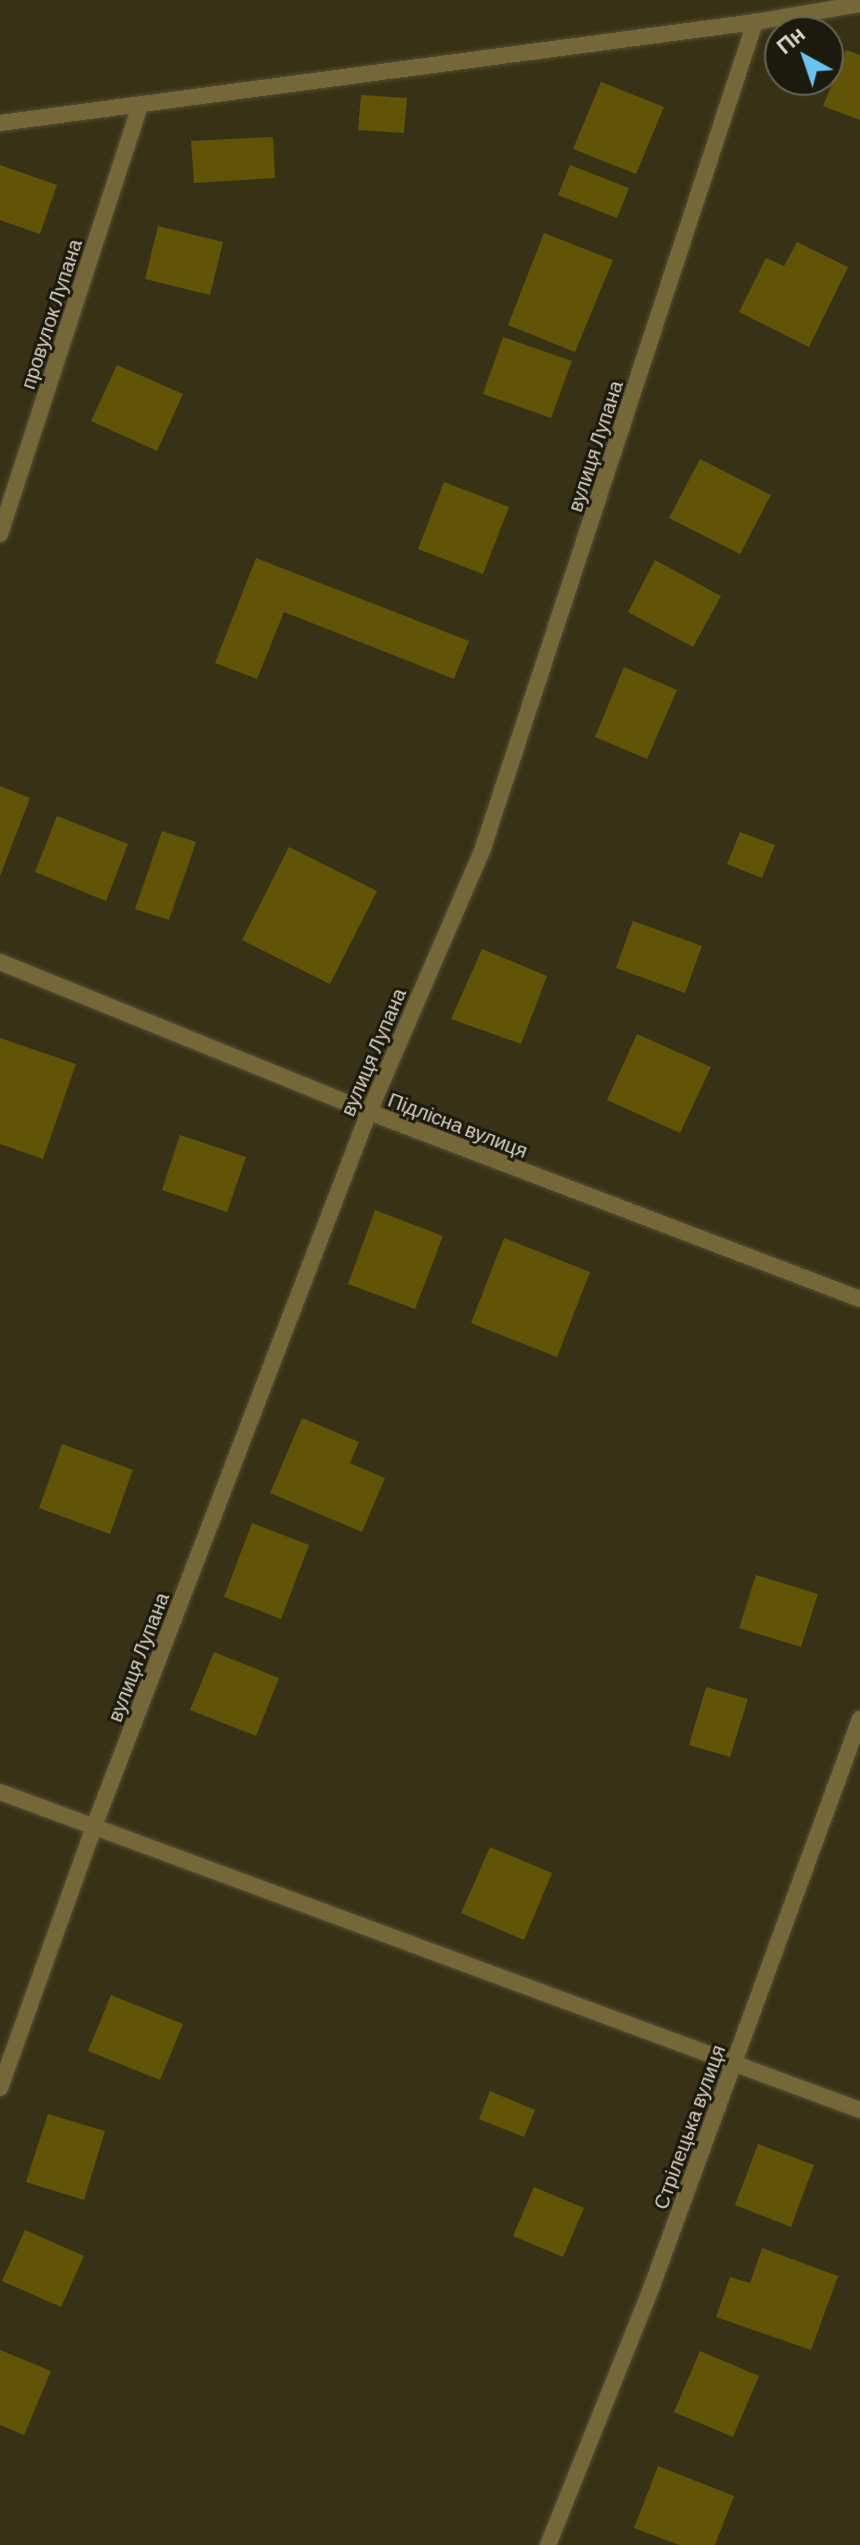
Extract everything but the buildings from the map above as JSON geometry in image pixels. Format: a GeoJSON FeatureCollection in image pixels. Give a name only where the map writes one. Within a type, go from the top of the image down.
{"type":"FeatureCollection","features":[{"type":"Feature","properties":{"kind":"street"},"geometry":{"type":"LineString","coordinates":[[0,123],[755,22],[860,4]]}},
{"type":"Feature","properties":{"kind":"street","name":"вулиця Лупана"},"geometry":{"type":"LineString","coordinates":[[0,2088],[93,1829],[369,1112],[483,848],[755,22]]}},
{"type":"Feature","properties":{"kind":"street","name":"провулок Лупана"},"geometry":{"type":"LineString","coordinates":[[0,534],[140,106]]}},
{"type":"Feature","properties":{"kind":"street","name":"Підлісна вулиця"},"geometry":{"type":"LineString","coordinates":[[0,962],[369,1112],[860,1299]]}},
{"type":"Feature","properties":{"kind":"street","name":"Стрілецька вулиця"},"geometry":{"type":"LineString","coordinates":[[548,2545],[652,2286],[860,1719]]}},
{"type":"Feature","properties":{"kind":"street"},"geometry":{"type":"LineString","coordinates":[[0,1792],[93,1829],[147,1843],[735,2060],[860,2110]]}}]}
